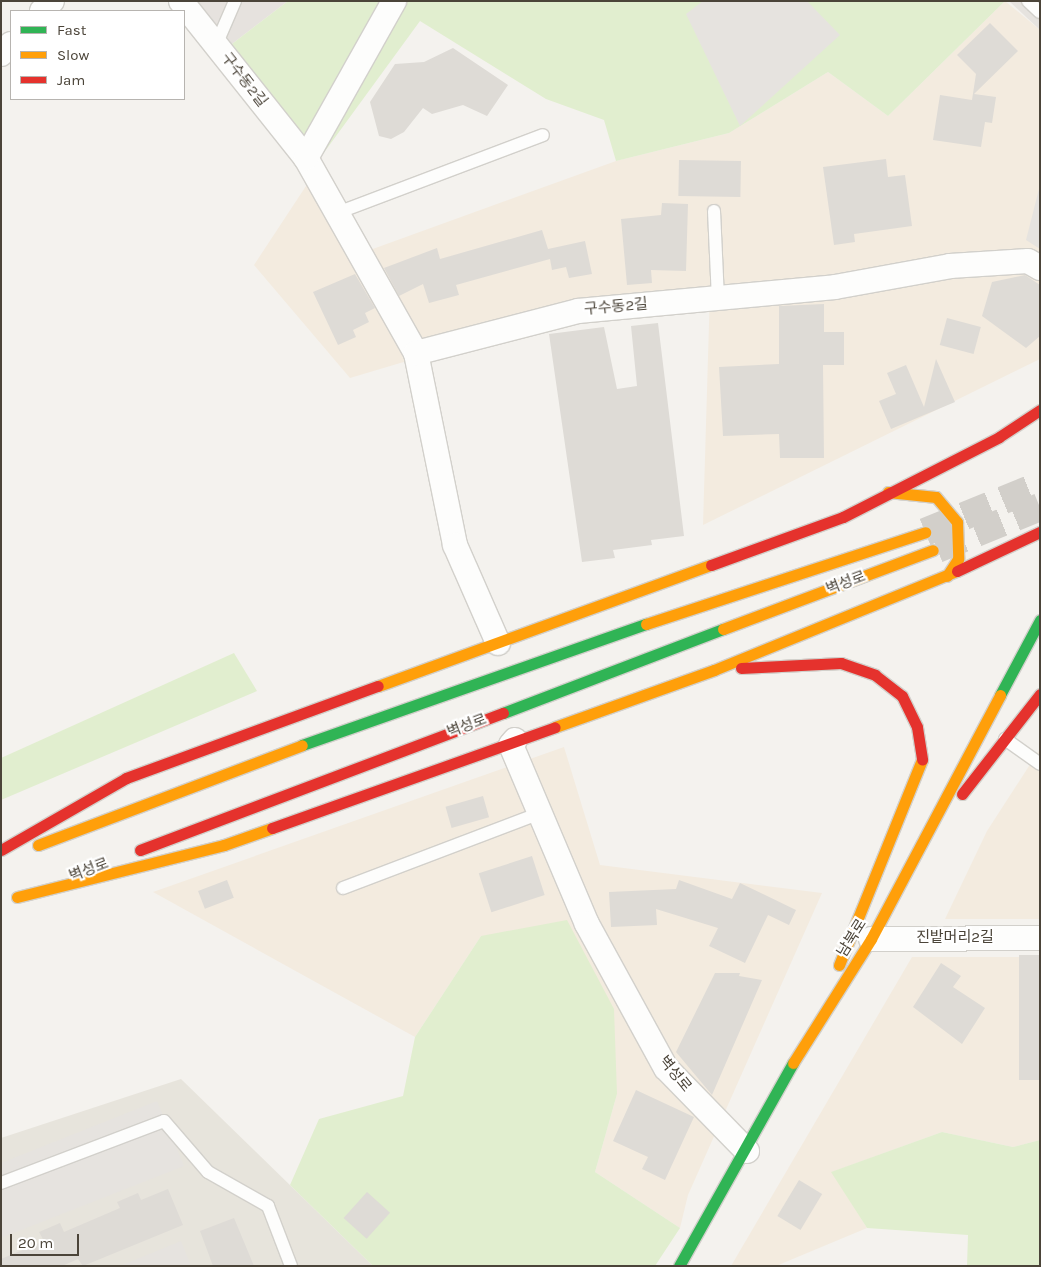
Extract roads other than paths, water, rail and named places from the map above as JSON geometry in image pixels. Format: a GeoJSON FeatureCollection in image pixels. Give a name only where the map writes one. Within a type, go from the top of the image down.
{"type":"FeatureCollection","features":[{"type":"Feature","properties":{"kind":"main road"},"geometry":{"type":"LineString","coordinates":[[1,850],[126,778],[843,517],[888,492],[999,438],[1040,410]]}},
{"type":"Feature","properties":{"kind":"main road"},"geometry":{"type":"LineString","coordinates":[[888,492],[936,497],[957,522],[958,559],[947,576]]}},
{"type":"Feature","properties":{"kind":"main road","name":"벽성로"},"geometry":{"type":"LineString","coordinates":[[1,859],[256,761],[620,632],[925,532]]}},
{"type":"Feature","properties":{"kind":"main road"},"geometry":{"type":"LineString","coordinates":[[17,897],[224,844],[714,670],[947,576],[1040,532]]}},
{"type":"Feature","properties":{"kind":"main road","name":"벽성로"},"geometry":{"type":"LineString","coordinates":[[1,902],[933,550]]}},
{"type":"Feature","properties":{"kind":"main road","name":"남북로"},"geometry":{"type":"LineString","coordinates":[[679,1266],[747,1151],[816,1021],[870,939],[1040,620]]}},
{"type":"Feature","properties":{"kind":"main road"},"geometry":{"type":"LineString","coordinates":[[714,670],[841,663],[876,674],[895,691],[917,727],[922,760],[816,1021]]}},
{"type":"Feature","properties":{"kind":"main road"},"geometry":{"type":"LineString","coordinates":[[916,853],[1040,694]]}},
{"type":"Feature","properties":{"kind":"street"},"geometry":{"type":"LineString","coordinates":[[43,10],[52,1]]}},
{"type":"Feature","properties":{"kind":"street","name":"구수동2길"},"geometry":{"type":"LineString","coordinates":[[181,1],[306,158],[416,353],[578,311],[835,287],[950,266],[1028,261],[1040,268]]}},
{"type":"Feature","properties":{"kind":"street"},"geometry":{"type":"LineString","coordinates":[[306,158],[396,2]]}},
{"type":"Feature","properties":{"kind":"street"},"geometry":{"type":"LineString","coordinates":[[1,54],[10,45]]}},
{"type":"Feature","properties":{"kind":"street"},"geometry":{"type":"LineString","coordinates":[[416,353],[455,545],[498,643]]}},
{"type":"Feature","properties":{"kind":"street","name":"벽성로"},"geometry":{"type":"LineString","coordinates":[[516,740],[511,745],[587,924],[666,1068],[747,1151]]}},
{"type":"Feature","properties":{"kind":"street","name":"진밭머리2길"},"geometry":{"type":"LineString","coordinates":[[870,939],[1040,938]]}},
{"type":"Feature","properties":{"kind":"lane"},"geometry":{"type":"LineString","coordinates":[[216,45],[235,1]]}},
{"type":"Feature","properties":{"kind":"lane"},"geometry":{"type":"LineString","coordinates":[[1028,1],[1040,12]]}},
{"type":"Feature","properties":{"kind":"lane"},"geometry":{"type":"LineString","coordinates":[[337,213],[543,134]]}},
{"type":"Feature","properties":{"kind":"lane"},"geometry":{"type":"LineString","coordinates":[[714,211],[718,298]]}},
{"type":"Feature","properties":{"kind":"lane"},"geometry":{"type":"LineString","coordinates":[[1005,739],[1040,764]]}},
{"type":"Feature","properties":{"kind":"lane"},"geometry":{"type":"LineString","coordinates":[[343,888],[540,813]]}},
{"type":"Feature","properties":{"kind":"lane"},"geometry":{"type":"LineString","coordinates":[[1,1183],[164,1121],[208,1172],[268,1206],[291,1266]]}},
{"type":"Feature","properties":{"kind":"tunnel"},"geometry":{"type":"LineString","coordinates":[[925,532],[1040,485]]}},
{"type":"Feature","properties":{"kind":"tunnel"},"geometry":{"type":"LineString","coordinates":[[937,549],[1040,507]]}}]}
